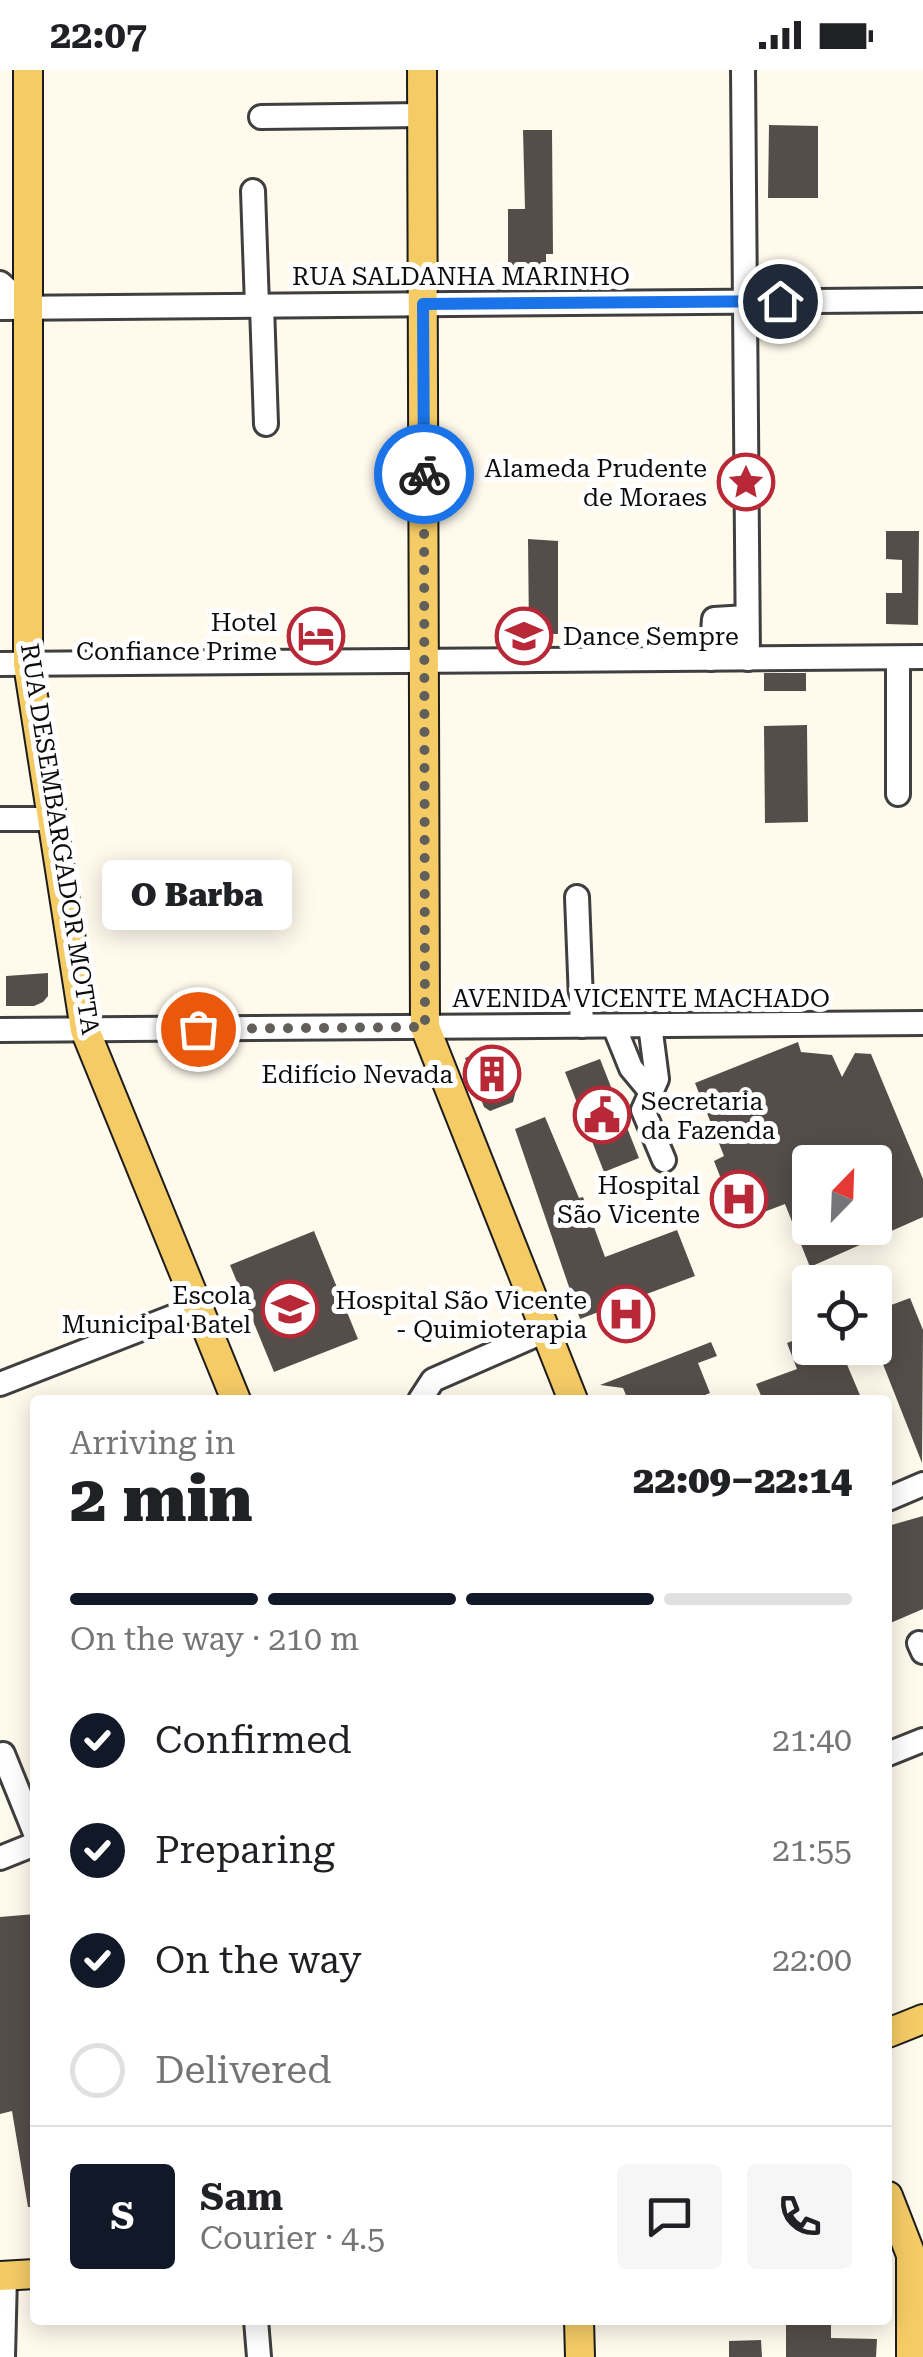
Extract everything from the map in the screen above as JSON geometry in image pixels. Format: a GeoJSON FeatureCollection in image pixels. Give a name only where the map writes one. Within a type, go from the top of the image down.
{"type":"FeatureCollection","features":[{"type":"Feature","properties":{"kind":"main road","name":"RUA DESEMBARGADOR MOTTA"},"geometry":{"type":"LineString","coordinates":[[28,70],[14,308],[14,664],[52,819],[85,1030],[234,1395]]}},
{"type":"Feature","properties":{"kind":"main road"},"geometry":{"type":"LineString","coordinates":[[422,70],[425,1027],[570,1395]]}},
{"type":"Feature","properties":{"kind":"main road"},"geometry":{"type":"LineString","coordinates":[[892,2031],[923,2019]]}},
{"type":"Feature","properties":{"kind":"main road"},"geometry":{"type":"LineString","coordinates":[[892,2207],[905,2242],[911,2357]]}},
{"type":"Feature","properties":{"kind":"main road"},"geometry":{"type":"LineString","coordinates":[[2,2276],[30,2274]]}},
{"type":"Feature","properties":{"kind":"main road"},"geometry":{"type":"LineString","coordinates":[[580,2325],[580,2357]]}},
{"type":"Feature","properties":{"kind":"street"},"geometry":{"type":"LineString","coordinates":[[743,70],[748,659]]}},
{"type":"Feature","properties":{"kind":"street"},"geometry":{"type":"LineString","coordinates":[[261,118],[422,115]]}},
{"type":"Feature","properties":{"kind":"street"},"geometry":{"type":"LineString","coordinates":[[253,191],[266,424]]}},
{"type":"Feature","properties":{"kind":"street"},"geometry":{"type":"LineString","coordinates":[[0,283],[14,308]]}},
{"type":"Feature","properties":{"kind":"street","name":"RUA SALDANHA MARINHO"},"geometry":{"type":"LineString","coordinates":[[14,308],[923,300]]}},
{"type":"Feature","properties":{"kind":"street"},"geometry":{"type":"LineString","coordinates":[[711,659],[714,619],[747,617]]}},
{"type":"Feature","properties":{"kind":"street"},"geometry":{"type":"LineString","coordinates":[[14,664],[923,657]]}},
{"type":"Feature","properties":{"kind":"street"},"geometry":{"type":"LineString","coordinates":[[898,658],[898,794]]}},
{"type":"Feature","properties":{"kind":"street"},"geometry":{"type":"LineString","coordinates":[[0,819],[52,819]]}},
{"type":"Feature","properties":{"kind":"street"},"geometry":{"type":"LineString","coordinates":[[576,898],[582,1026]]}},
{"type":"Feature","properties":{"kind":"street","name":"AVENIDA VICENTE MACHADO"},"geometry":{"type":"LineString","coordinates":[[0,1030],[923,1023]]}},
{"type":"Feature","properties":{"kind":"street"},"geometry":{"type":"LineString","coordinates":[[650,1025],[657,1079],[643,1110],[664,1160]]}},
{"type":"Feature","properties":{"kind":"street"},"geometry":{"type":"LineString","coordinates":[[614,1026],[639,1082],[651,1092]]}},
{"type":"Feature","properties":{"kind":"street"},"geometry":{"type":"LineString","coordinates":[[0,1384],[198,1306]]}},
{"type":"Feature","properties":{"kind":"street"},"geometry":{"type":"LineString","coordinates":[[423,1395],[433,1380],[546,1331]]}},
{"type":"Feature","properties":{"kind":"street"},"geometry":{"type":"LineString","coordinates":[[892,1497],[923,1484]]}},
{"type":"Feature","properties":{"kind":"street"},"geometry":{"type":"LineString","coordinates":[[892,1752],[923,1740]]}},
{"type":"Feature","properties":{"kind":"street"},"geometry":{"type":"LineString","coordinates":[[3,1754],[30,1821]]}},
{"type":"Feature","properties":{"kind":"street"},"geometry":{"type":"LineString","coordinates":[[0,1858],[30,1846]]}},
{"type":"Feature","properties":{"kind":"street"},"geometry":{"type":"LineString","coordinates":[[2,2276],[4,2357]]}},
{"type":"Feature","properties":{"kind":"street"},"geometry":{"type":"LineString","coordinates":[[256,2325],[259,2357]]}},
{"type":"Feature","properties":{"kind":"building"},"geometry":{"type":"Polygon","coordinates":[[[769,125],[818,126],[818,198],[768,198],[769,125]]]}},
{"type":"Feature","properties":{"kind":"building"},"geometry":{"type":"Polygon","coordinates":[[[523,130],[552,130],[553,254],[546,254],[546,283],[508,283],[508,209],[525,209],[523,130]]]}},
{"type":"Feature","properties":{"kind":"building"},"geometry":{"type":"Polygon","coordinates":[[[886,531],[919,531],[918,625],[886,624],[886,593],[902,593],[902,560],[886,559],[886,531]]]}},
{"type":"Feature","properties":{"kind":"building"},"geometry":{"type":"Polygon","coordinates":[[[528,539],[558,541],[558,634],[529,634],[528,539]]]}},
{"type":"Feature","properties":{"kind":"building"},"geometry":{"type":"Polygon","coordinates":[[[764,673],[806,673],[806,691],[764,691],[764,673]]]}},
{"type":"Feature","properties":{"kind":"building"},"geometry":{"type":"Polygon","coordinates":[[[807,725],[808,822],[765,823],[764,726],[807,725]]]}},
{"type":"Feature","properties":{"kind":"building"},"geometry":{"type":"Polygon","coordinates":[[[48,973],[48,996],[43,1002],[34,1006],[6,1006],[6,976],[48,973]]]}},
{"type":"Feature","properties":{"kind":"building","name":"Hospital São Vicente"},"geometry":{"type":"Polygon","coordinates":[[[798,1042],[801,1052],[832,1055],[842,1077],[855,1053],[871,1054],[923,1179],[923,1217],[892,1231],[892,1145],[792,1145],[792,1222],[785,1204],[738,1222],[714,1161],[724,1156],[695,1083],[798,1042]]]}},
{"type":"Feature","properties":{"kind":"building","name":"Edifício Nevada"},"geometry":{"type":"Polygon","coordinates":[[[496,1046],[498,1052],[503,1050],[517,1086],[513,1102],[490,1111],[484,1107],[465,1058],[496,1046]]]}},
{"type":"Feature","properties":{"kind":"building","name":"Secretaria da Fazenda"},"geometry":{"type":"Polygon","coordinates":[[[600,1059],[639,1158],[604,1172],[565,1072],[600,1059]]]}},
{"type":"Feature","properties":{"kind":"building"},"geometry":{"type":"Polygon","coordinates":[[[545,1117],[579,1198],[583,1197],[605,1257],[677,1230],[695,1276],[644,1295],[652,1315],[608,1332],[601,1311],[580,1319],[515,1129],[545,1117]]]}},
{"type":"Feature","properties":{"kind":"building","name":"Escola Municipal Batel"},"geometry":{"type":"Polygon","coordinates":[[[314,1231],[358,1339],[274,1372],[230,1265],[314,1231]]]}},
{"type":"Feature","properties":{"kind":"building","name":"Hospital São Vicente"},"geometry":{"type":"Polygon","coordinates":[[[801,1245],[860,1245],[815,1265],[809,1265],[801,1245]]]}},
{"type":"Feature","properties":{"kind":"building"},"geometry":{"type":"Polygon","coordinates":[[[910,1298],[923,1330],[922,1463],[883,1365],[892,1365],[892,1305],[910,1298]]]}},
{"type":"Feature","properties":{"kind":"building"},"geometry":{"type":"Polygon","coordinates":[[[711,1342],[717,1356],[698,1363],[710,1393],[705,1395],[626,1395],[623,1388],[600,1385],[711,1342]]]}},
{"type":"Feature","properties":{"kind":"building"},"geometry":{"type":"Polygon","coordinates":[[[795,1365],[847,1365],[860,1395],[761,1395],[756,1384],[797,1369],[795,1365]]]}},
{"type":"Feature","properties":{"kind":"building"},"geometry":{"type":"Polygon","coordinates":[[[923,1516],[923,1609],[892,1622],[892,1525],[923,1516]]]}},
{"type":"Feature","properties":{"kind":"building"},"geometry":{"type":"Polygon","coordinates":[[[30,1914],[30,2207],[12,2111],[0,2114],[0,1917],[30,1914]]]}},
{"type":"Feature","properties":{"kind":"building"},"geometry":{"type":"Polygon","coordinates":[[[786,2325],[831,2325],[831,2338],[877,2339],[876,2357],[786,2357],[786,2325]]]}},
{"type":"Feature","properties":{"kind":"building"},"geometry":{"type":"Polygon","coordinates":[[[761,2340],[762,2357],[729,2357],[729,2341],[761,2340]]]}},
{"type":"Feature","properties":{"kind":"way so far"},"geometry":{"type":"LineString","coordinates":[[198,1029],[425,1027],[424,474]]}},
{"type":"Feature","properties":{"kind":"place","name":"Alameda Prudente de Moraes"},"geometry":{"type":"Point","coordinates":[746,482]}},
{"type":"Feature","properties":{"kind":"place","name":"Hotel Confiance Prime"},"geometry":{"type":"Point","coordinates":[316,636]}},
{"type":"Feature","properties":{"kind":"place","name":"Dance Sempre"},"geometry":{"type":"Point","coordinates":[524,636]}},
{"type":"Feature","properties":{"kind":"place","name":"O Barba"},"geometry":{"type":"Point","coordinates":[198,1029]}},
{"type":"Feature","properties":{"kind":"place","name":"Edifício Nevada"},"geometry":{"type":"Point","coordinates":[492,1074]}},
{"type":"Feature","properties":{"kind":"place","name":"Secretaria da Fazenda"},"geometry":{"type":"Point","coordinates":[602,1115]}},
{"type":"Feature","properties":{"kind":"place","name":"Hospital São Vicente"},"geometry":{"type":"Point","coordinates":[739,1199]}},
{"type":"Feature","properties":{"kind":"place","name":"Escola Municipal Batel"},"geometry":{"type":"Point","coordinates":[290,1309]}},
{"type":"Feature","properties":{"kind":"place","name":"Hospital São Vicente - Quimioterapia"},"geometry":{"type":"Point","coordinates":[626,1314]}},
{"type":"Feature","properties":{"kind":"route"},"geometry":{"type":"LineString","coordinates":[[424,474],[423,304],[780,301]]}}]}
